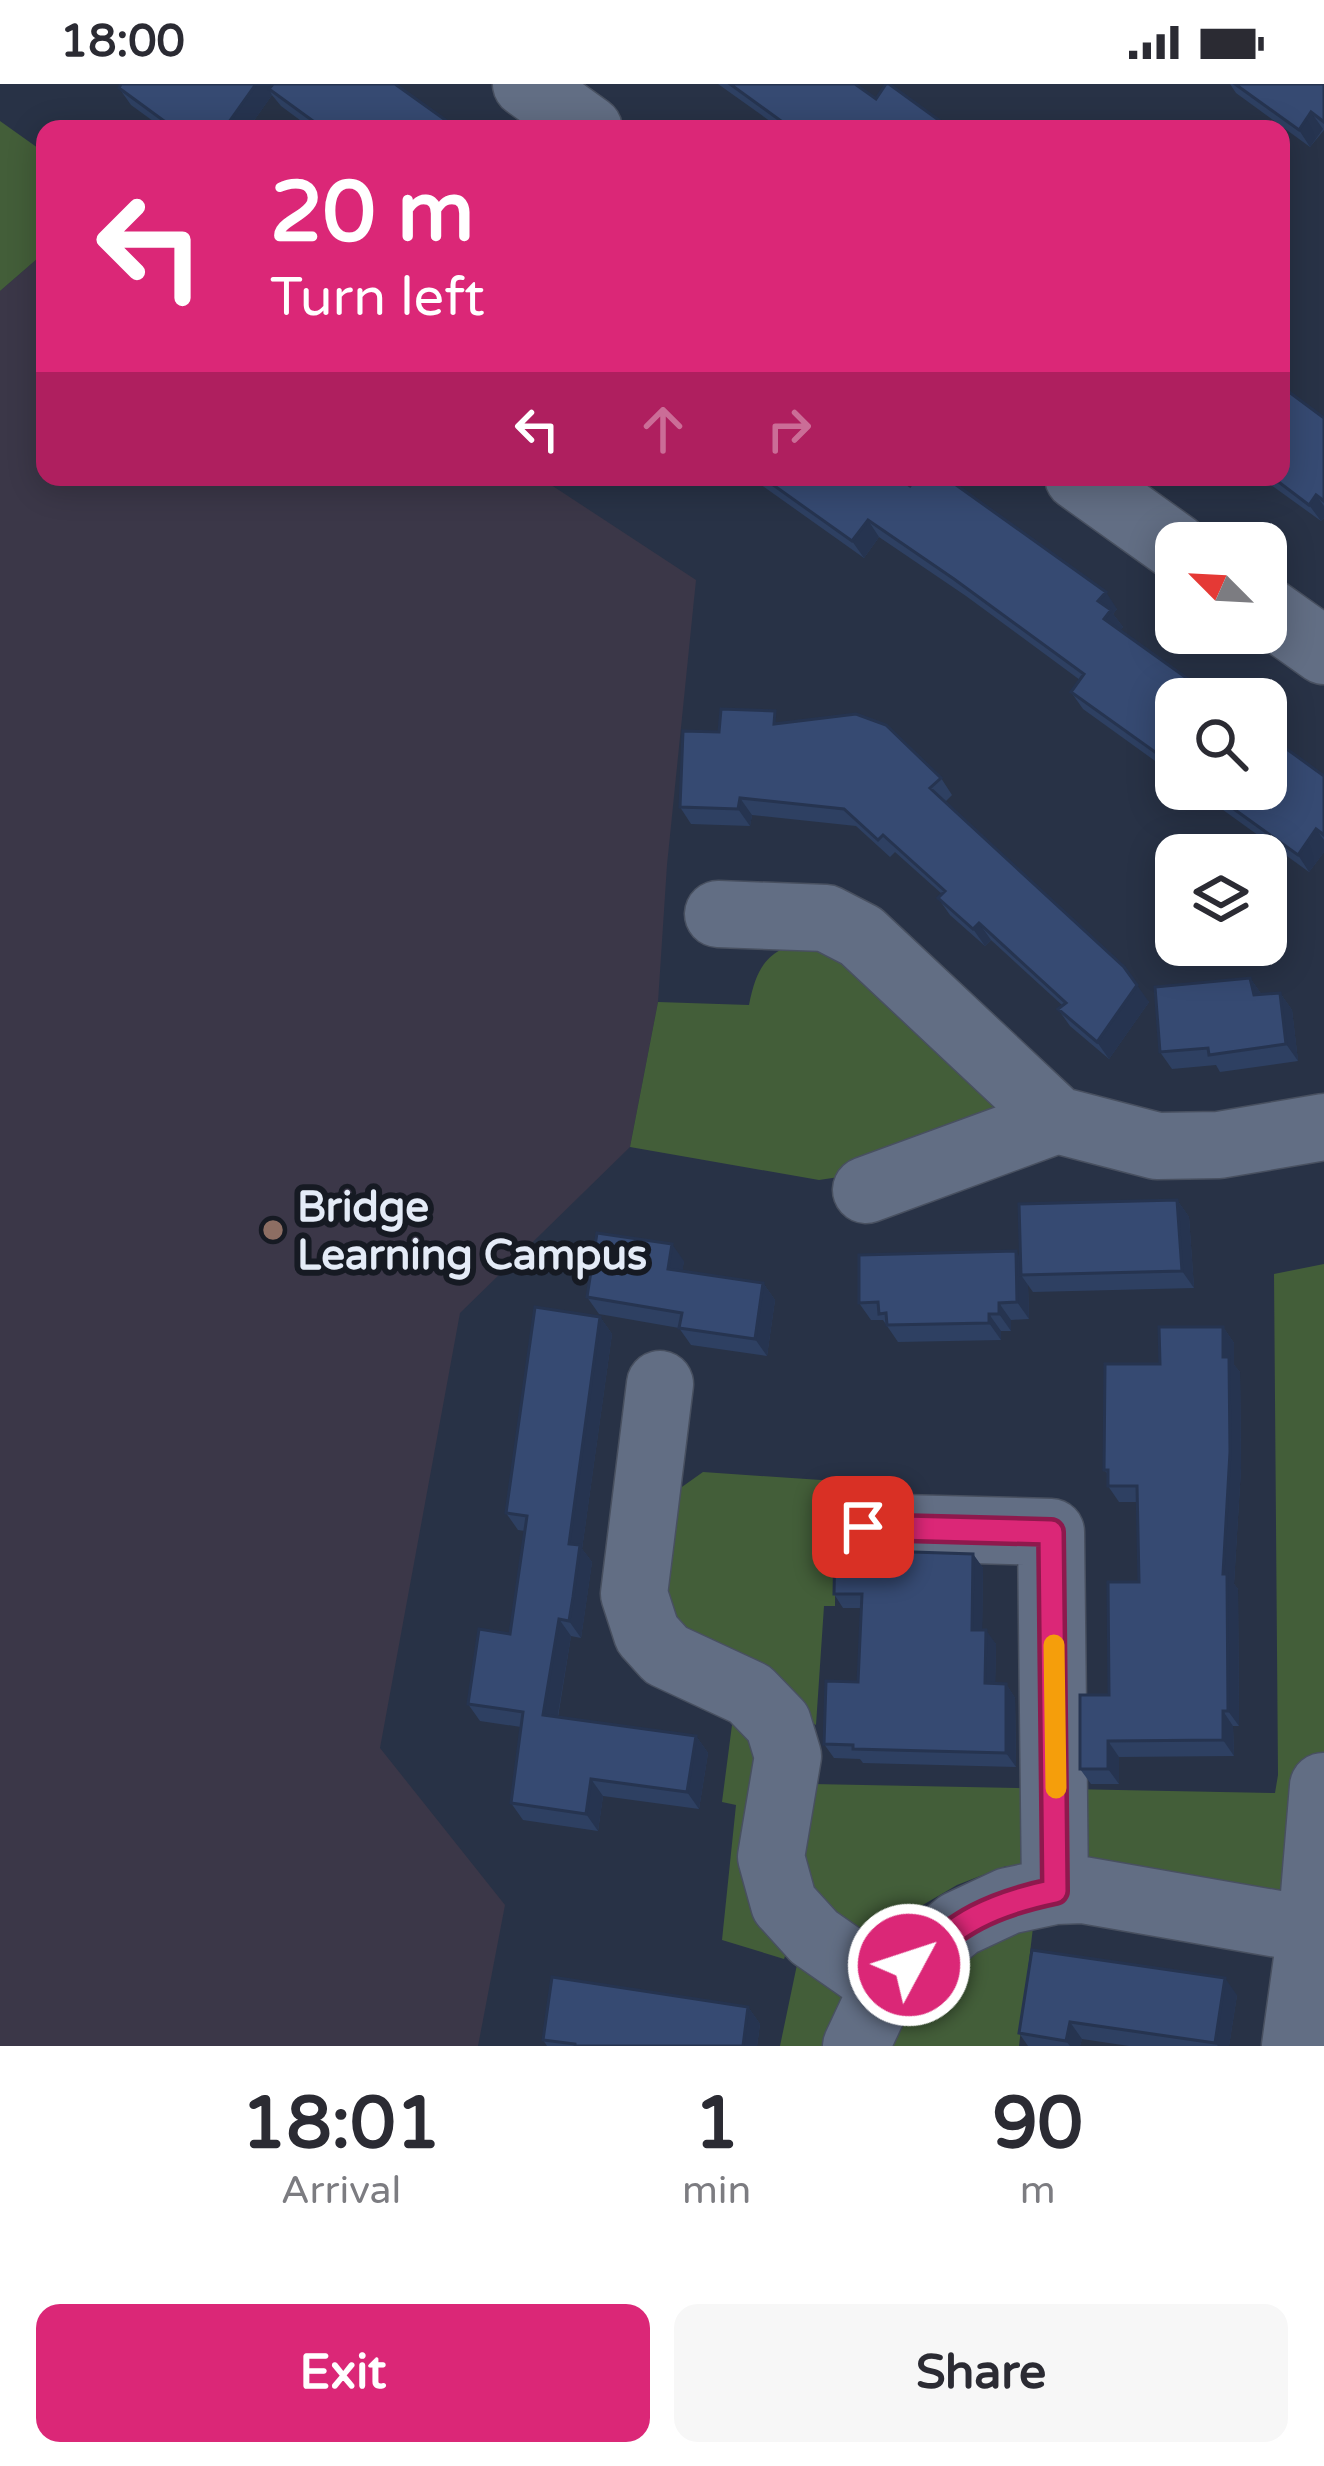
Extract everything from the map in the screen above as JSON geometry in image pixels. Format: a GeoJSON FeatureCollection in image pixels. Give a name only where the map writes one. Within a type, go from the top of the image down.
{"type":"FeatureCollection","features":[{"type":"Feature","properties":{"kind":"street"},"geometry":{"type":"LineString","coordinates":[[526,84],[576,120]]}},
{"type":"Feature","properties":{"kind":"street"},"geometry":{"type":"LineString","coordinates":[[1091,486],[1155,532]]}},
{"type":"Feature","properties":{"kind":"street"},"geometry":{"type":"LineString","coordinates":[[1287,625],[1324,651]]}},
{"type":"Feature","properties":{"kind":"street"},"geometry":{"type":"LineString","coordinates":[[718,914],[826,918],[861,936],[1057,1120],[1156,1146],[1219,1145],[1324,1127]]}},
{"type":"Feature","properties":{"kind":"street"},"geometry":{"type":"LineString","coordinates":[[866,1190],[1057,1120]]}},
{"type":"Feature","properties":{"kind":"street"},"geometry":{"type":"LineString","coordinates":[[660,1384],[634,1594],[646,1634],[666,1655],[750,1694],[778,1723],[788,1756],[771,1857],[784,1904],[814,1936],[884,1986]]}},
{"type":"Feature","properties":{"kind":"street"},"geometry":{"type":"LineString","coordinates":[[863,1527],[1051,1532],[1055,1891]]}},
{"type":"Feature","properties":{"kind":"street"},"geometry":{"type":"LineString","coordinates":[[1295,2046],[1318,1931],[1323,1786]]}},
{"type":"Feature","properties":{"kind":"street"},"geometry":{"type":"LineString","coordinates":[[856,2046],[884,1986],[959,1924],[1008,1901],[1083,1890],[1318,1931]]}},
{"type":"Feature","properties":{"kind":"shaded area","name":"Bridge Learning Campus"},"geometry":{"type":"Polygon","coordinates":[[[36,260],[36,486],[553,486],[696,580],[658,1002],[630,1147],[460,1313],[380,1748],[505,1905],[478,2046],[0,2046],[0,291],[36,260]]]}},
{"type":"Feature","properties":{"kind":"green space"},"geometry":{"type":"Polygon","coordinates":[[[0,121],[36,147],[36,260],[0,291],[0,121]]]}},
{"type":"Feature","properties":{"kind":"green space"},"geometry":{"type":"Polygon","coordinates":[[[811,937],[1000,1096],[996,1117],[846,1176],[819,1180],[630,1147],[658,1002],[749,1005],[768,960],[811,937]]]}},
{"type":"Feature","properties":{"kind":"green space"},"geometry":{"type":"Polygon","coordinates":[[[1324,1264],[1324,1912],[1025,1880],[1006,1866],[957,1885],[909,1913],[909,1936],[889,1950],[799,1887],[812,1784],[1275,1793],[1274,1274],[1324,1264]]]}},
{"type":"Feature","properties":{"kind":"green space"},"geometry":{"type":"Polygon","coordinates":[[[703,1472],[836,1481],[835,1606],[824,1606],[816,1725],[693,1645],[656,1591],[679,1489],[703,1472]]]}},
{"type":"Feature","properties":{"kind":"green space"},"geometry":{"type":"Polygon","coordinates":[[[739,1713],[759,1730],[789,1945],[784,1959],[722,1940],[736,1805],[722,1802],[732,1725],[739,1713]]]}},
{"type":"Feature","properties":{"kind":"green space"},"geometry":{"type":"Polygon","coordinates":[[[1034,1919],[1019,2046],[875,2046],[908,1991],[1034,1919]]]}},
{"type":"Feature","properties":{"kind":"green space"},"geometry":{"type":"Polygon","coordinates":[[[799,1955],[844,1994],[830,2046],[780,2046],[799,1955]]]}},
{"type":"Feature","properties":{"kind":"building"},"geometry":{"type":"Polygon","coordinates":[[[121,84],[256,84],[230,120],[163,120],[119,88],[121,84]]]}},
{"type":"Feature","properties":{"kind":"building"},"geometry":{"type":"Polygon","coordinates":[[[273,84],[395,84],[445,120],[312,120],[269,89],[273,84]]]}},
{"type":"Feature","properties":{"kind":"building"},"geometry":{"type":"Polygon","coordinates":[[[730,84],[855,84],[876,99],[889,84],[939,120],[780,120],[730,84]]]}},
{"type":"Feature","properties":{"kind":"building"},"geometry":{"type":"Polygon","coordinates":[[[1235,84],[1324,84],[1324,122],[1311,112],[1299,130],[1235,84]]]}},
{"type":"Feature","properties":{"kind":"building"},"geometry":{"type":"Polygon","coordinates":[[[1290,393],[1324,418],[1324,501],[1316,495],[1309,505],[1284,486],[1290,486],[1290,393]]]}},
{"type":"Feature","properties":{"kind":"building"},"geometry":{"type":"Polygon","coordinates":[[[775,486],[958,486],[1106,592],[1098,601],[1111,610],[1104,619],[1187,678],[1155,678],[1155,752],[1071,692],[1084,674],[868,520],[852,541],[775,486]]]}},
{"type":"Feature","properties":{"kind":"building"},"geometry":{"type":"Polygon","coordinates":[[[721,709],[775,711],[774,724],[856,714],[886,725],[941,778],[930,788],[1124,967],[1137,985],[1097,1042],[1058,1009],[1066,1003],[979,923],[973,929],[938,898],[945,891],[883,835],[878,840],[844,809],[740,798],[738,809],[680,807],[683,731],[719,732],[721,709]]]}},
{"type":"Feature","properties":{"kind":"building"},"geometry":{"type":"Polygon","coordinates":[[[1287,749],[1324,776],[1324,835],[1316,829],[1298,855],[1287,847],[1287,834],[1269,834],[1235,810],[1287,810],[1287,749]]]}},
{"type":"Feature","properties":{"kind":"building"},"geometry":{"type":"Polygon","coordinates":[[[1250,978],[1254,995],[1280,993],[1286,1044],[1209,1055],[1208,1048],[1160,1052],[1155,987],[1250,978]]]}},
{"type":"Feature","properties":{"kind":"building"},"geometry":{"type":"Polygon","coordinates":[[[1177,1200],[1182,1271],[1021,1275],[1019,1204],[1177,1200]]]}},
{"type":"Feature","properties":{"kind":"building"},"geometry":{"type":"Polygon","coordinates":[[[597,1233],[672,1244],[668,1269],[763,1283],[755,1339],[679,1328],[682,1313],[587,1297],[597,1233]]]}},
{"type":"Feature","properties":{"kind":"building"},"geometry":{"type":"Polygon","coordinates":[[[1016,1251],[1017,1302],[999,1303],[999,1314],[989,1314],[989,1323],[887,1325],[878,1302],[859,1303],[859,1255],[1016,1251]]]}},
{"type":"Feature","properties":{"kind":"building"},"geometry":{"type":"Polygon","coordinates":[[[535,1307],[600,1317],[569,1544],[580,1545],[573,1597],[569,1621],[559,1619],[543,1715],[696,1736],[687,1792],[591,1779],[586,1814],[511,1803],[523,1712],[468,1704],[479,1629],[510,1634],[527,1516],[506,1513],[535,1307]]]}},
{"type":"Feature","properties":{"kind":"building"},"geometry":{"type":"Polygon","coordinates":[[[1159,1327],[1223,1327],[1223,1357],[1229,1357],[1230,1452],[1223,1574],[1227,1574],[1228,1711],[1223,1711],[1223,1740],[1108,1741],[1108,1769],[1080,1769],[1080,1695],[1109,1695],[1108,1582],[1139,1582],[1137,1486],[1108,1486],[1108,1470],[1104,1470],[1105,1364],[1160,1364],[1159,1327]]]}},
{"type":"Feature","properties":{"kind":"building"},"geometry":{"type":"Polygon","coordinates":[[[835,1546],[973,1554],[972,1630],[986,1630],[985,1683],[1006,1684],[1006,1753],[824,1744],[826,1681],[858,1682],[862,1594],[834,1594],[835,1546]]]}},
{"type":"Feature","properties":{"kind":"building"},"geometry":{"type":"Polygon","coordinates":[[[1032,1950],[1225,1978],[1215,2043],[1070,2022],[1066,2041],[1019,2033],[1032,1950]]]}},
{"type":"Feature","properties":{"kind":"building"},"geometry":{"type":"Polygon","coordinates":[[[552,1977],[748,2007],[743,2046],[575,2046],[543,2040],[552,1977]]]}},
{"type":"Feature","properties":{"kind":"slow traffic"},"geometry":{"type":"LineString","coordinates":[[1054,1645],[1056,1788]]}},
{"type":"Feature","properties":{"kind":"place","name":"Bridge Learning Campus"},"geometry":{"type":"Point","coordinates":[273,1230]}},
{"type":"Feature","properties":{"kind":"route"},"geometry":{"type":"LineString","coordinates":[[863,1527],[1051,1532],[1055,1891],[1008,1901],[959,1924],[909,1965]]}}]}
